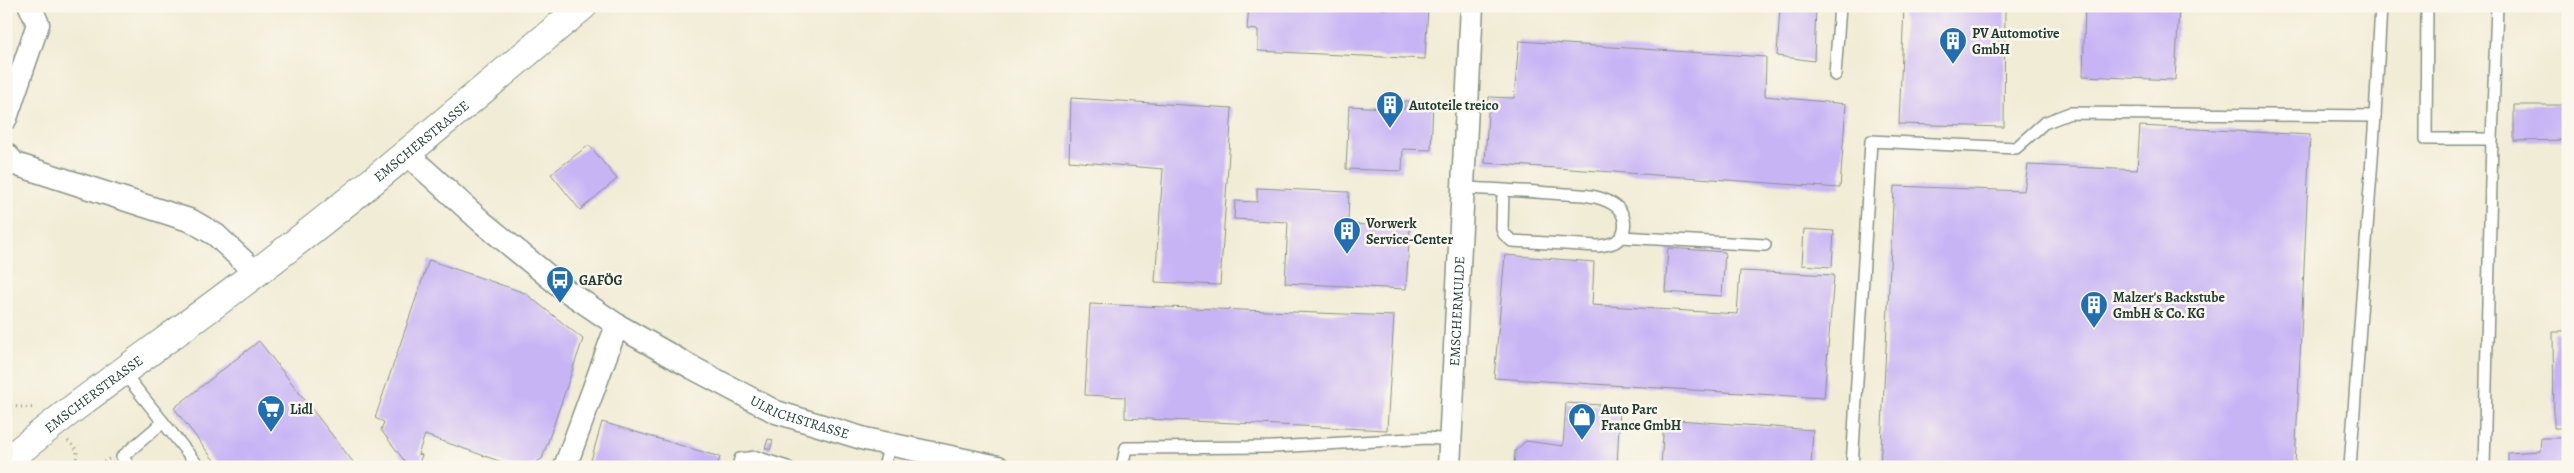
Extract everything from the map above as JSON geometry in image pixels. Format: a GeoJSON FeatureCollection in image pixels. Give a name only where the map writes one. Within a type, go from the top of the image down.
{"type":"FeatureCollection","features":[{"type":"Feature","properties":{"kind":"street"},"geometry":{"type":"LineString","coordinates":[[6,118],[38,24],[30,6]]}},
{"type":"Feature","properties":{"kind":"street","name":"EMSCHERSTRASSE"},"geometry":{"type":"LineString","coordinates":[[6,462],[51,424],[256,273],[406,153],[583,6]]}},
{"type":"Feature","properties":{"kind":"street","name":"EMSCHERMULDE"},"geometry":{"type":"LineString","coordinates":[[1448,467],[1472,6]]}},
{"type":"Feature","properties":{"kind":"street","name":"ULRICHSTRASSE"},"geometry":{"type":"LineString","coordinates":[[406,153],[496,234],[564,289],[617,325],[776,412],[890,444],[929,460],[998,467]]}},
{"type":"Feature","properties":{"kind":"street"},"geometry":{"type":"LineString","coordinates":[[6,154],[15,164],[192,221],[216,235],[256,273]]}},
{"type":"Feature","properties":{"kind":"street"},"geometry":{"type":"LineString","coordinates":[[565,467],[617,325]]}},
{"type":"Feature","properties":{"kind":"street"},"geometry":{"type":"LineString","coordinates":[[6,462],[11,467]]}},
{"type":"Feature","properties":{"kind":"lane"},"geometry":{"type":"LineString","coordinates":[[1835,76],[1840,6]]}},
{"type":"Feature","properties":{"kind":"lane"},"geometry":{"type":"LineString","coordinates":[[2350,467],[2381,6]]}},
{"type":"Feature","properties":{"kind":"lane"},"geometry":{"type":"LineString","coordinates":[[2427,6],[2426,139],[2492,139]]}},
{"type":"Feature","properties":{"kind":"lane"},"geometry":{"type":"LineString","coordinates":[[2484,467],[2497,6]]}},
{"type":"Feature","properties":{"kind":"lane"},"geometry":{"type":"LineString","coordinates":[[1852,467],[1871,141],[2016,148],[2044,123],[2070,113],[2375,116]]}},
{"type":"Feature","properties":{"kind":"lane"},"geometry":{"type":"LineString","coordinates":[[1462,188],[1503,190],[1590,196],[1610,202],[1619,208],[1625,218],[1624,229],[1621,237],[1612,244],[1598,246],[1512,241],[1504,234],[1502,229],[1503,190]]}},
{"type":"Feature","properties":{"kind":"lane"},"geometry":{"type":"LineString","coordinates":[[1621,237],[1765,245]]}},
{"type":"Feature","properties":{"kind":"lane"},"geometry":{"type":"LineString","coordinates":[[123,372],[199,467]]}},
{"type":"Feature","properties":{"kind":"lane"},"geometry":{"type":"LineString","coordinates":[[130,467],[122,457],[163,422]]}},
{"type":"Feature","properties":{"kind":"lane"},"geometry":{"type":"LineString","coordinates":[[1122,467],[1126,448],[1274,447],[1428,438],[1450,440]]}},
{"type":"Feature","properties":{"kind":"lane"},"geometry":{"type":"LineString","coordinates":[[884,467],[890,444]]}},
{"type":"Feature","properties":{"kind":"lane"},"geometry":{"type":"LineString","coordinates":[[738,467],[740,459],[756,457],[787,467]]}},
{"type":"Feature","properties":{"kind":"building"},"geometry":{"type":"Polygon","coordinates":[[[1249,6],[1382,6],[1382,9],[1398,9],[1398,6],[1428,6],[1425,59],[1258,51],[1258,30],[1247,29],[1249,6]]]}},
{"type":"Feature","properties":{"kind":"building"},"geometry":{"type":"Polygon","coordinates":[[[1780,6],[1816,6],[1814,61],[1777,56],[1780,6]]]}},
{"type":"Feature","properties":{"kind":"building","name":"PV Automotive GmbH"},"geometry":{"type":"Polygon","coordinates":[[[1904,6],[2005,6],[2004,127],[1899,124],[1904,6]]]}},
{"type":"Feature","properties":{"kind":"building"},"geometry":{"type":"Polygon","coordinates":[[[2085,6],[2179,6],[2175,80],[2083,76],[2085,6]]]}},
{"type":"Feature","properties":{"kind":"building"},"geometry":{"type":"Polygon","coordinates":[[[1519,41],[1766,57],[1765,96],[1846,104],[1840,188],[1485,163],[1489,97],[1514,98],[1519,41]]]}},
{"type":"Feature","properties":{"kind":"building"},"geometry":{"type":"Polygon","coordinates":[[[1071,98],[1232,108],[1220,285],[1155,282],[1163,169],[1069,161],[1071,98]]]}},
{"type":"Feature","properties":{"kind":"building","name":"Autoteile treico"},"geometry":{"type":"Polygon","coordinates":[[[1405,101],[1433,102],[1431,150],[1403,149],[1402,171],[1346,169],[1349,106],[1405,109],[1405,101]]]}},
{"type":"Feature","properties":{"kind":"building"},"geometry":{"type":"Polygon","coordinates":[[[2514,105],[2568,105],[2568,140],[2514,141],[2514,105]]]}},
{"type":"Feature","properties":{"kind":"building","name":"Malzer's Backstube GmbH & Co. KG"},"geometry":{"type":"Polygon","coordinates":[[[2140,126],[2310,135],[2295,467],[1880,467],[1894,186],[2024,191],[2028,165],[2137,170],[2140,126]]]}},
{"type":"Feature","properties":{"kind":"building"},"geometry":{"type":"Polygon","coordinates":[[[589,145],[617,179],[580,210],[551,174],[589,145]]]}},
{"type":"Feature","properties":{"kind":"building","name":"Vorwerk Service-Center"},"geometry":{"type":"Polygon","coordinates":[[[1257,188],[1349,192],[1348,224],[1410,227],[1406,289],[1285,283],[1288,222],[1234,219],[1235,201],[1257,202],[1257,188]]]}},
{"type":"Feature","properties":{"kind":"building"},"geometry":{"type":"Polygon","coordinates":[[[1804,229],[1834,231],[1832,267],[1802,265],[1804,229]]]}},
{"type":"Feature","properties":{"kind":"building"},"geometry":{"type":"Polygon","coordinates":[[[1668,248],[1725,252],[1722,296],[1665,292],[1668,248]]]}},
{"type":"Feature","properties":{"kind":"building"},"geometry":{"type":"Polygon","coordinates":[[[1505,255],[1594,262],[1592,305],[1737,314],[1740,271],[1834,275],[1824,398],[1494,378],[1505,255]]]}},
{"type":"Feature","properties":{"kind":"building"},"geometry":{"type":"Polygon","coordinates":[[[429,260],[525,293],[583,339],[542,459],[527,467],[516,467],[425,435],[418,454],[422,455],[418,466],[406,463],[381,430],[384,422],[375,418],[429,260]]]}},
{"type":"Feature","properties":{"kind":"building"},"geometry":{"type":"Polygon","coordinates":[[[1090,304],[1394,316],[1387,430],[1125,418],[1125,397],[1085,395],[1090,304]]]}},
{"type":"Feature","properties":{"kind":"building"},"geometry":{"type":"Polygon","coordinates":[[[2553,332],[2568,332],[2568,428],[2554,428],[2553,332]]]}},
{"type":"Feature","properties":{"kind":"building","name":"Lidl"},"geometry":{"type":"Polygon","coordinates":[[[259,341],[357,467],[219,467],[174,408],[259,341]]]}},
{"type":"Feature","properties":{"kind":"building"},"geometry":{"type":"Polygon","coordinates":[[[1566,403],[1620,406],[1617,467],[1514,467],[1515,451],[1526,441],[1563,446],[1566,403]]]}},
{"type":"Feature","properties":{"kind":"building"},"geometry":{"type":"Polygon","coordinates":[[[1664,419],[1813,430],[1811,467],[1661,467],[1664,419]]]}},
{"type":"Feature","properties":{"kind":"building"},"geometry":{"type":"Polygon","coordinates":[[[602,422],[720,457],[717,467],[589,467],[602,422]]]}},
{"type":"Feature","properties":{"kind":"building"},"geometry":{"type":"Polygon","coordinates":[[[2541,438],[2568,438],[2568,467],[2508,467],[2508,453],[2540,451],[2541,438]]]}},
{"type":"Feature","properties":{"kind":"building"},"geometry":{"type":"Polygon","coordinates":[[[768,439],[773,440],[770,450],[765,448],[768,439]]]}},
{"type":"Feature","properties":{"kind":"place","name":"PV Automotive GmbH"},"geometry":{"type":"Point","coordinates":[1953,65]}},
{"type":"Feature","properties":{"kind":"place","name":"Autoteile treico"},"geometry":{"type":"Point","coordinates":[1390,129]}},
{"type":"Feature","properties":{"kind":"place","name":"Vorwerk Service-Center"},"geometry":{"type":"Point","coordinates":[1347,255]}},
{"type":"Feature","properties":{"kind":"place","name":"GAFÖG"},"geometry":{"type":"Point","coordinates":[560,304]}},
{"type":"Feature","properties":{"kind":"place","name":"Malzer's Backstube GmbH & Co. KG"},"geometry":{"type":"Point","coordinates":[2094,329]}},
{"type":"Feature","properties":{"kind":"place","name":"Lidl"},"geometry":{"type":"Point","coordinates":[271,433]}},
{"type":"Feature","properties":{"kind":"place","name":"Auto Parc France GmbH"},"geometry":{"type":"Point","coordinates":[1582,441]}}]}
